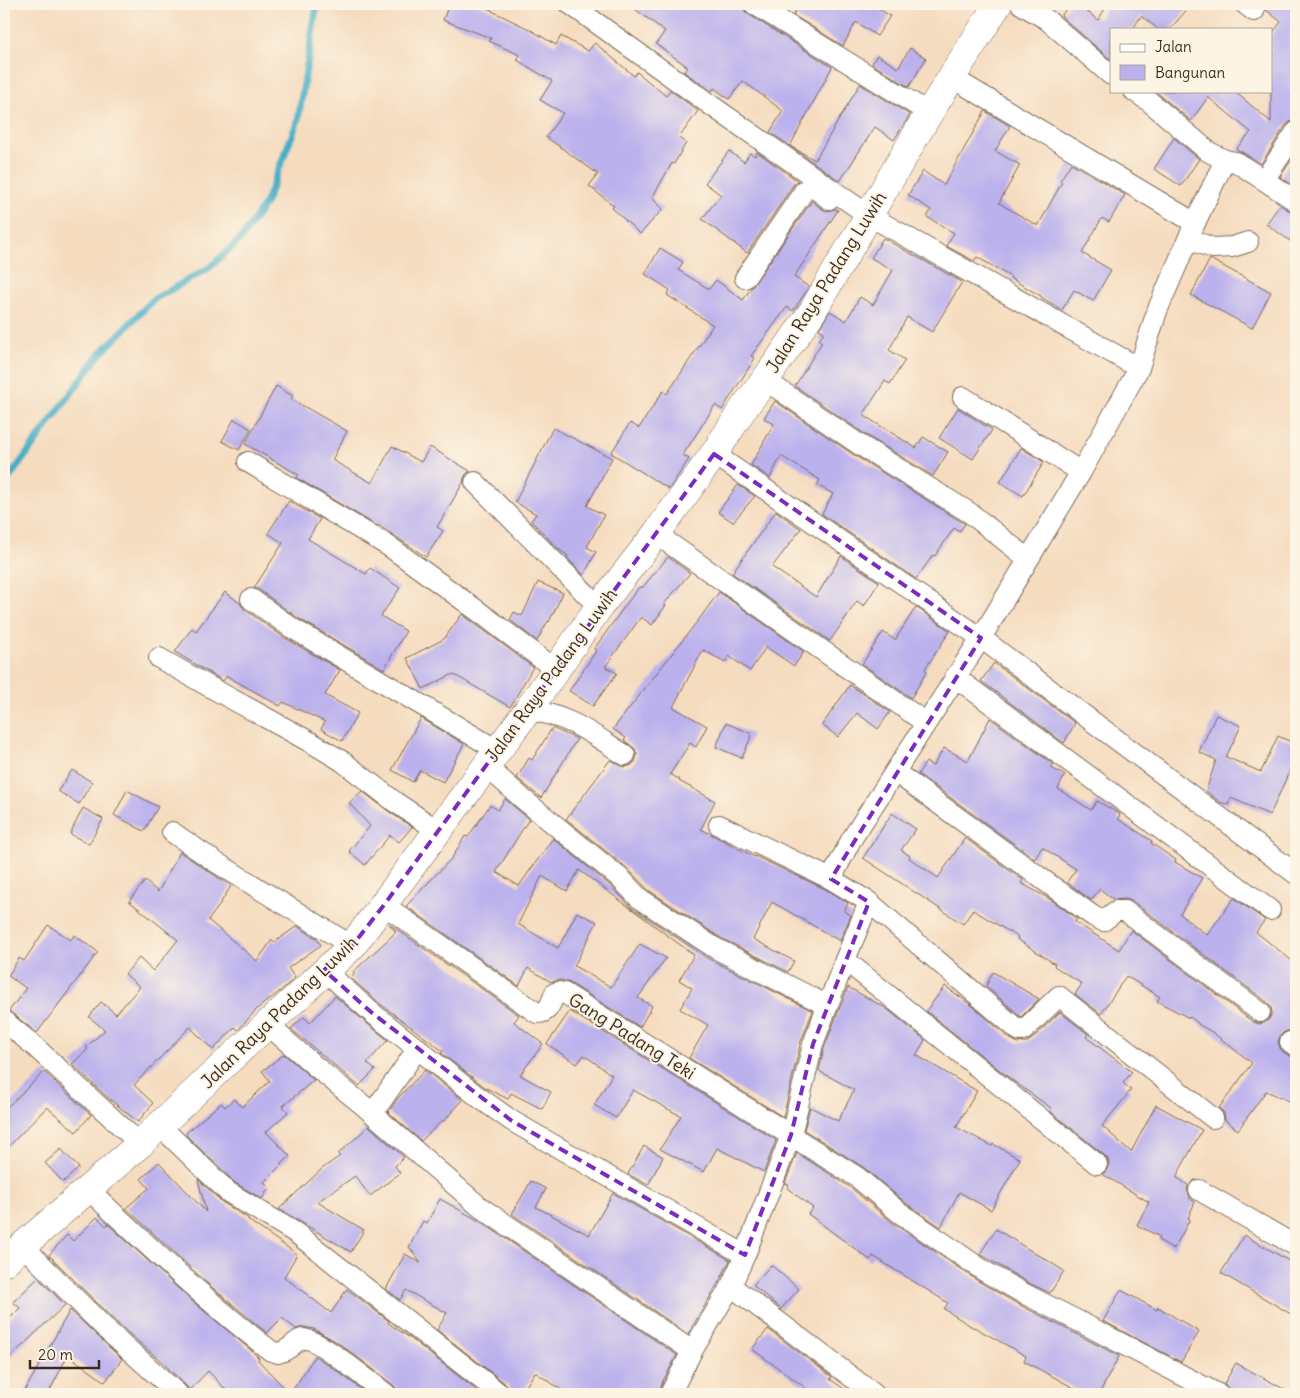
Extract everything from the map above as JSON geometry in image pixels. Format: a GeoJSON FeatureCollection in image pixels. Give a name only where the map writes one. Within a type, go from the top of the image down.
{"type":"FeatureCollection","features":[{"type":"Feature","properties":{"kind":"main road","name":"Jalan Raya Padang Luwih"},"geometry":{"type":"LineString","coordinates":[[14,1254],[150,1135],[324,970],[352,946],[491,757],[528,710],[599,607],[656,534],[812,312],[929,113],[998,4]]}},
{"type":"Feature","properties":{"kind":"street"},"geometry":{"type":"LineString","coordinates":[[570,4],[866,219]]}},
{"type":"Feature","properties":{"kind":"street"},"geometry":{"type":"LineString","coordinates":[[754,4],[929,113]]}},
{"type":"Feature","properties":{"kind":"street"},"geometry":{"type":"LineString","coordinates":[[1021,4],[1046,20],[1110,74]]}},
{"type":"Feature","properties":{"kind":"street"},"geometry":{"type":"LineString","coordinates":[[951,77],[1192,231],[1213,248],[1232,247],[1248,242]]}},
{"type":"Feature","properties":{"kind":"street"},"geometry":{"type":"LineString","coordinates":[[1135,92],[1209,152],[1225,160],[1236,162],[1296,201]]}},
{"type":"Feature","properties":{"kind":"street"},"geometry":{"type":"LineString","coordinates":[[1264,180],[1296,132]]}},
{"type":"Feature","properties":{"kind":"street"},"geometry":{"type":"LineString","coordinates":[[831,879],[852,840],[981,638],[1081,472],[1139,368],[1157,311],[1225,160]]}},
{"type":"Feature","properties":{"kind":"street"},"geometry":{"type":"LineString","coordinates":[[745,278],[804,192],[808,188],[814,188],[866,219],[1139,368]]}},
{"type":"Feature","properties":{"kind":"street"},"geometry":{"type":"LineString","coordinates":[[765,380],[860,445],[970,513],[1028,559]]}},
{"type":"Feature","properties":{"kind":"street"},"geometry":{"type":"LineString","coordinates":[[963,396],[1081,472]]}},
{"type":"Feature","properties":{"kind":"street"},"geometry":{"type":"LineString","coordinates":[[714,454],[981,638],[1296,874]]}},
{"type":"Feature","properties":{"kind":"street"},"geometry":{"type":"LineString","coordinates":[[248,462],[390,547],[555,670]]}},
{"type":"Feature","properties":{"kind":"street"},"geometry":{"type":"LineString","coordinates":[[475,482],[599,607]]}},
{"type":"Feature","properties":{"kind":"street"},"geometry":{"type":"LineString","coordinates":[[656,534],[926,724]]}},
{"type":"Feature","properties":{"kind":"street"},"geometry":{"type":"LineString","coordinates":[[251,599],[292,628],[491,757],[524,799],[620,878],[639,898],[716,948],[828,1006]]}},
{"type":"Feature","properties":{"kind":"street"},"geometry":{"type":"LineString","coordinates":[[159,658],[312,743],[342,762],[395,802],[437,830]]}},
{"type":"Feature","properties":{"kind":"street"},"geometry":{"type":"LineString","coordinates":[[955,677],[1270,910]]}},
{"type":"Feature","properties":{"kind":"street"},"geometry":{"type":"LineString","coordinates":[[528,710],[551,714],[575,724],[625,754]]}},
{"type":"Feature","properties":{"kind":"street"},"geometry":{"type":"LineString","coordinates":[[895,772],[1093,916],[1103,921],[1116,911],[1125,911],[1260,1012]]}},
{"type":"Feature","properties":{"kind":"street"},"geometry":{"type":"LineString","coordinates":[[719,825],[831,879],[869,902],[1017,1029],[1024,1030],[1060,996],[1213,1118]]}},
{"type":"Feature","properties":{"kind":"street"},"geometry":{"type":"LineString","coordinates":[[172,832],[214,861],[352,946]]}},
{"type":"Feature","properties":{"kind":"street"},"geometry":{"type":"LineString","coordinates":[[670,1394],[692,1351],[730,1286],[745,1255],[791,1135],[813,1044],[869,902]]}},
{"type":"Feature","properties":{"kind":"street","name":"Gang Padang Teki"},"geometry":{"type":"LineString","coordinates":[[384,905],[537,1013],[542,1014],[547,1011],[555,993],[564,993],[791,1135]]}},
{"type":"Feature","properties":{"kind":"street"},"geometry":{"type":"LineString","coordinates":[[845,960],[1097,1164]]}},
{"type":"Feature","properties":{"kind":"street"},"geometry":{"type":"LineString","coordinates":[[324,970],[371,1012],[477,1096],[527,1131],[745,1255]]}},
{"type":"Feature","properties":{"kind":"street"},"geometry":{"type":"LineString","coordinates":[[4,1022],[150,1135],[228,1192],[296,1233],[500,1394]]}},
{"type":"Feature","properties":{"kind":"street"},"geometry":{"type":"LineString","coordinates":[[268,1025],[373,1113],[480,1207],[692,1351]]}},
{"type":"Feature","properties":{"kind":"street"},"geometry":{"type":"LineString","coordinates":[[373,1113],[418,1048]]}},
{"type":"Feature","properties":{"kind":"street"},"geometry":{"type":"LineString","coordinates":[[791,1135],[857,1177],[900,1213],[984,1271],[1028,1296],[1218,1394]]}},
{"type":"Feature","properties":{"kind":"street"},"geometry":{"type":"LineString","coordinates":[[88,1188],[196,1288],[270,1351],[278,1354],[303,1339],[312,1340],[386,1394]]}},
{"type":"Feature","properties":{"kind":"street"},"geometry":{"type":"LineString","coordinates":[[1199,1190],[1296,1246]]}},
{"type":"Feature","properties":{"kind":"street"},"geometry":{"type":"LineString","coordinates":[[14,1254],[108,1332],[178,1394]]}},
{"type":"Feature","properties":{"kind":"street"},"geometry":{"type":"LineString","coordinates":[[730,1286],[874,1394]]}},
{"type":"Feature","properties":{"kind":"highlighted area"},"geometry":{"type":"Polygon","coordinates":[[[714,454],[981,638],[831,879],[869,902],[813,1044],[791,1135],[745,1255],[512,1121],[371,1012],[324,970],[352,946],[384,905],[714,454]]]}},
{"type":"Feature","properties":{"kind":"building"},"geometry":{"type":"Polygon","coordinates":[[[449,4],[476,4],[492,10],[556,45],[561,36],[588,51],[595,43],[634,76],[637,72],[666,96],[670,90],[698,111],[679,138],[686,143],[652,198],[663,209],[640,234],[612,208],[614,206],[589,186],[598,174],[546,137],[563,113],[540,100],[552,81],[517,60],[520,55],[489,41],[491,38],[443,20],[449,4]]]}},
{"type":"Feature","properties":{"kind":"building"},"geometry":{"type":"Polygon","coordinates":[[[628,4],[742,4],[743,9],[748,14],[832,67],[790,146],[770,132],[783,111],[743,81],[729,99],[714,88],[712,91],[684,72],[688,67],[656,44],[665,31],[628,4]]]}},
{"type":"Feature","properties":{"kind":"building"},"geometry":{"type":"Polygon","coordinates":[[[799,4],[872,4],[890,16],[877,36],[856,22],[843,46],[793,15],[799,4]]]}},
{"type":"Feature","properties":{"kind":"building"},"geometry":{"type":"Polygon","coordinates":[[[1070,4],[1077,4],[1098,20],[1108,4],[1192,4],[1171,28],[1157,28],[1141,16],[1134,28],[1110,28],[1110,59],[1061,16],[1070,4]]]}},
{"type":"Feature","properties":{"kind":"building"},"geometry":{"type":"Polygon","coordinates":[[[1263,4],[1296,4],[1296,120],[1286,125],[1261,164],[1236,149],[1251,132],[1208,97],[1191,121],[1156,92],[1235,92],[1271,122],[1272,34],[1281,22],[1265,9],[1263,4]]]}},
{"type":"Feature","properties":{"kind":"building"},"geometry":{"type":"Polygon","coordinates":[[[910,48],[926,58],[909,87],[872,64],[877,55],[898,68],[910,48]]]}},
{"type":"Feature","properties":{"kind":"building"},"geometry":{"type":"Polygon","coordinates":[[[860,84],[910,115],[894,140],[875,127],[840,181],[790,146],[815,160],[860,84]]]}},
{"type":"Feature","properties":{"kind":"building"},"geometry":{"type":"Polygon","coordinates":[[[985,111],[1010,126],[995,151],[1020,165],[999,203],[1038,226],[1071,163],[1125,195],[1109,222],[1102,218],[1082,253],[1111,270],[1093,301],[1074,290],[1062,310],[977,257],[974,261],[946,246],[954,233],[927,217],[931,210],[908,195],[923,171],[944,185],[985,111]]]}},
{"type":"Feature","properties":{"kind":"building"},"geometry":{"type":"Polygon","coordinates":[[[1174,138],[1199,159],[1181,186],[1154,169],[1174,138]]]}},
{"type":"Feature","properties":{"kind":"building"},"geometry":{"type":"Polygon","coordinates":[[[729,151],[744,162],[750,153],[755,156],[757,152],[798,181],[794,184],[747,253],[702,219],[721,195],[705,183],[729,151]]]}},
{"type":"Feature","properties":{"kind":"building"},"geometry":{"type":"Polygon","coordinates":[[[1296,153],[1296,187],[1280,177],[1296,153]]]}},
{"type":"Feature","properties":{"kind":"building"},"geometry":{"type":"Polygon","coordinates":[[[812,201],[827,211],[838,210],[794,277],[809,287],[793,311],[787,307],[751,356],[755,358],[722,410],[715,405],[683,455],[689,459],[669,489],[611,453],[630,423],[639,428],[663,391],[667,394],[713,325],[667,295],[670,290],[645,274],[660,248],[683,262],[678,270],[709,289],[716,280],[743,300],[812,201]]]}},
{"type":"Feature","properties":{"kind":"building"},"geometry":{"type":"Polygon","coordinates":[[[1280,205],[1296,213],[1296,245],[1266,224],[1280,205]]]}},
{"type":"Feature","properties":{"kind":"building"},"geometry":{"type":"Polygon","coordinates":[[[883,238],[962,282],[932,332],[907,317],[889,350],[905,360],[890,384],[885,381],[863,415],[916,448],[923,437],[948,452],[933,476],[866,435],[795,386],[822,342],[819,340],[824,332],[819,329],[830,311],[846,321],[860,297],[873,305],[893,270],[871,258],[883,238]]]}},
{"type":"Feature","properties":{"kind":"building"},"geometry":{"type":"Polygon","coordinates":[[[1210,259],[1271,292],[1252,328],[1191,295],[1210,259]]]}},
{"type":"Feature","properties":{"kind":"building"},"geometry":{"type":"Polygon","coordinates":[[[276,386],[293,396],[291,399],[347,431],[332,460],[372,483],[392,446],[421,462],[430,447],[470,471],[466,474],[463,483],[437,527],[443,531],[426,557],[378,525],[297,478],[299,475],[245,444],[276,386]]]}},
{"type":"Feature","properties":{"kind":"building"},"geometry":{"type":"Polygon","coordinates":[[[775,401],[854,455],[965,524],[959,532],[954,528],[916,579],[822,514],[833,494],[817,485],[820,480],[781,456],[770,478],[751,465],[774,424],[764,418],[775,401]]]}},
{"type":"Feature","properties":{"kind":"building"},"geometry":{"type":"Polygon","coordinates":[[[958,408],[992,430],[973,459],[939,438],[958,408]]]}},
{"type":"Feature","properties":{"kind":"building"},"geometry":{"type":"Polygon","coordinates":[[[234,419],[251,429],[239,450],[222,441],[234,419]]]}},
{"type":"Feature","properties":{"kind":"building"},"geometry":{"type":"Polygon","coordinates":[[[553,428],[612,458],[587,506],[604,515],[587,547],[596,552],[584,575],[567,558],[568,556],[531,521],[536,514],[515,502],[553,428]]]}},
{"type":"Feature","properties":{"kind":"building"},"geometry":{"type":"Polygon","coordinates":[[[1021,448],[1044,462],[1023,496],[1000,482],[1021,448]]]}},
{"type":"Feature","properties":{"kind":"building"},"geometry":{"type":"Polygon","coordinates":[[[738,485],[755,496],[733,522],[718,512],[738,485]]]}},
{"type":"Feature","properties":{"kind":"building"},"geometry":{"type":"Polygon","coordinates":[[[289,501],[320,519],[308,539],[366,574],[370,568],[400,588],[381,616],[406,631],[384,669],[298,618],[254,588],[283,543],[268,533],[289,501]]]}},
{"type":"Feature","properties":{"kind":"building"},"geometry":{"type":"Polygon","coordinates":[[[776,511],[801,529],[772,567],[816,597],[841,556],[879,582],[864,606],[857,601],[830,641],[732,573],[776,511]]]}},
{"type":"Feature","properties":{"kind":"building"},"geometry":{"type":"Polygon","coordinates":[[[668,557],[690,573],[664,604],[666,605],[652,625],[641,617],[605,667],[617,673],[593,706],[569,691],[596,651],[594,649],[622,610],[640,586],[642,588],[668,557]]]}},
{"type":"Feature","properties":{"kind":"building"},"geometry":{"type":"Polygon","coordinates":[[[538,582],[563,593],[549,622],[537,641],[510,620],[514,612],[522,616],[538,582]]]}},
{"type":"Feature","properties":{"kind":"building"},"geometry":{"type":"Polygon","coordinates":[[[225,592],[240,603],[244,609],[285,638],[340,670],[325,695],[358,713],[342,741],[321,729],[325,722],[283,702],[280,706],[227,676],[223,681],[175,652],[192,628],[196,631],[225,592]]]}},
{"type":"Feature","properties":{"kind":"building"},"geometry":{"type":"Polygon","coordinates":[[[719,592],[804,652],[794,666],[766,647],[750,671],[729,656],[725,662],[703,650],[673,707],[707,726],[696,747],[690,743],[670,774],[715,801],[701,829],[755,857],[825,889],[848,903],[844,911],[851,915],[840,941],[772,902],[753,939],[794,961],[788,972],[721,938],[647,889],[628,869],[566,819],[610,760],[624,767],[630,766],[635,762],[637,755],[635,749],[624,740],[626,738],[613,729],[719,592]]]}},
{"type":"Feature","properties":{"kind":"building"},"geometry":{"type":"Polygon","coordinates":[[[916,607],[950,631],[925,669],[927,671],[911,698],[862,664],[883,632],[895,640],[916,607]]]}},
{"type":"Feature","properties":{"kind":"building"},"geometry":{"type":"Polygon","coordinates":[[[462,614],[533,667],[510,707],[453,674],[423,689],[407,658],[444,639],[462,614]]]}},
{"type":"Feature","properties":{"kind":"building"},"geometry":{"type":"Polygon","coordinates":[[[994,663],[1075,723],[1064,743],[981,681],[994,663]]]}},
{"type":"Feature","properties":{"kind":"building"},"geometry":{"type":"Polygon","coordinates":[[[850,685],[890,712],[878,729],[857,713],[838,737],[822,725],[850,685]]]}},
{"type":"Feature","properties":{"kind":"building"},"geometry":{"type":"Polygon","coordinates":[[[1216,715],[1241,726],[1226,757],[1261,772],[1278,736],[1296,744],[1296,756],[1270,815],[1231,798],[1228,805],[1220,802],[1206,791],[1216,760],[1199,752],[1216,715]]]}},
{"type":"Feature","properties":{"kind":"building"},"geometry":{"type":"Polygon","coordinates":[[[421,718],[464,744],[443,782],[420,770],[413,782],[392,770],[421,718]]]}},
{"type":"Feature","properties":{"kind":"building"},"geometry":{"type":"Polygon","coordinates":[[[990,718],[1053,764],[1051,768],[1065,775],[1058,789],[1091,810],[1097,801],[1120,814],[1118,819],[1152,841],[1151,843],[1176,860],[1175,862],[1202,878],[1180,914],[1207,935],[1234,898],[1265,920],[1256,932],[1296,964],[1296,1032],[1290,1030],[1284,1032],[1278,1042],[1283,1052],[1296,1058],[1296,1104],[1266,1091],[1238,1130],[1225,1120],[1224,1113],[1219,1108],[1252,1063],[1212,1032],[1190,1017],[1157,1001],[1160,997],[1126,976],[1101,1014],[1075,994],[1082,984],[1017,939],[1018,937],[973,910],[963,924],[863,858],[892,813],[916,829],[901,850],[910,856],[909,858],[938,878],[965,838],[1023,880],[1021,883],[1053,901],[1077,919],[1075,922],[1119,950],[1131,930],[1253,1022],[1259,1024],[1269,1019],[1272,1013],[1271,1007],[1267,1002],[1132,901],[1125,899],[1114,900],[1100,889],[1091,900],[1067,882],[1076,869],[1042,847],[1035,859],[918,774],[926,762],[933,766],[944,748],[968,761],[990,718]]]}},
{"type":"Feature","properties":{"kind":"building"},"geometry":{"type":"Polygon","coordinates":[[[726,723],[752,734],[742,758],[716,747],[726,723]]]}},
{"type":"Feature","properties":{"kind":"building"},"geometry":{"type":"Polygon","coordinates":[[[552,728],[577,739],[541,798],[517,778],[529,758],[532,760],[552,728]]]}},
{"type":"Feature","properties":{"kind":"building"},"geometry":{"type":"Polygon","coordinates":[[[72,770],[92,782],[79,804],[58,791],[72,770]]]}},
{"type":"Feature","properties":{"kind":"building"},"geometry":{"type":"Polygon","coordinates":[[[127,790],[158,807],[144,831],[114,815],[127,790]]]}},
{"type":"Feature","properties":{"kind":"building"},"geometry":{"type":"Polygon","coordinates":[[[362,791],[412,827],[399,842],[390,835],[365,865],[349,851],[370,826],[349,803],[362,791]]]}},
{"type":"Feature","properties":{"kind":"building"},"geometry":{"type":"Polygon","coordinates":[[[505,799],[529,819],[496,872],[519,886],[553,838],[612,887],[632,908],[709,959],[813,1011],[801,1041],[783,1117],[689,1058],[708,1025],[680,1009],[692,988],[679,980],[694,955],[579,870],[567,891],[542,876],[518,924],[558,948],[577,912],[597,922],[574,966],[611,987],[640,944],[666,958],[638,998],[652,1006],[640,1027],[570,983],[561,980],[551,982],[528,968],[519,986],[406,906],[452,858],[465,836],[468,837],[490,805],[498,810],[505,799]]]}},
{"type":"Feature","properties":{"kind":"building"},"geometry":{"type":"Polygon","coordinates":[[[83,808],[103,819],[89,844],[70,834],[83,808]]]}},
{"type":"Feature","properties":{"kind":"building"},"geometry":{"type":"Polygon","coordinates":[[[180,852],[231,886],[208,920],[257,961],[272,940],[275,942],[297,926],[316,938],[321,945],[288,968],[295,978],[258,1008],[238,1030],[235,1027],[213,1050],[190,1027],[134,1085],[153,1103],[138,1122],[107,1097],[72,1064],[88,1049],[86,1047],[105,1030],[89,1017],[101,1002],[116,1014],[140,987],[125,974],[139,958],[153,971],[178,940],[129,901],[145,881],[158,892],[180,852]]]}},
{"type":"Feature","properties":{"kind":"building"},"geometry":{"type":"Polygon","coordinates":[[[389,924],[519,1015],[514,1022],[543,1044],[520,1075],[551,1092],[542,1109],[511,1093],[508,1099],[486,1088],[441,1053],[443,1051],[379,1003],[351,978],[355,974],[353,972],[396,932],[389,924]]]}},
{"type":"Feature","properties":{"kind":"building"},"geometry":{"type":"Polygon","coordinates":[[[48,925],[71,940],[74,935],[98,952],[37,1033],[9,1011],[26,988],[8,976],[19,958],[24,961],[48,925]]]}},
{"type":"Feature","properties":{"kind":"building"},"geometry":{"type":"Polygon","coordinates":[[[993,972],[1039,999],[1021,1017],[986,986],[993,972]]]}},
{"type":"Feature","properties":{"kind":"building"},"geometry":{"type":"Polygon","coordinates":[[[945,986],[974,1007],[1009,1038],[1018,1043],[1027,1042],[1032,1039],[1060,1012],[1088,1034],[1086,1037],[1132,1072],[1123,1083],[1131,1090],[1102,1126],[1131,1152],[1156,1105],[1202,1130],[1176,1177],[1188,1185],[1189,1198],[1195,1202],[1188,1218],[1190,1219],[1174,1249],[1158,1240],[1160,1237],[1137,1225],[1149,1202],[1102,1174],[1109,1165],[1108,1159],[1104,1155],[1050,1111],[1051,1108],[1012,1080],[926,1011],[945,986]]]}},
{"type":"Feature","properties":{"kind":"building"},"geometry":{"type":"Polygon","coordinates":[[[848,987],[887,1009],[925,1040],[916,1055],[977,1091],[956,1127],[1020,1159],[991,1210],[959,1192],[941,1227],[907,1204],[863,1167],[804,1130],[810,1107],[838,1121],[854,1090],[819,1071],[824,1048],[848,987]]]}},
{"type":"Feature","properties":{"kind":"building"},"geometry":{"type":"Polygon","coordinates":[[[335,996],[388,1040],[367,1063],[375,1070],[359,1086],[291,1029],[304,1017],[310,1023],[335,996]]]}},
{"type":"Feature","properties":{"kind":"building"},"geometry":{"type":"Polygon","coordinates":[[[570,1011],[776,1140],[764,1172],[717,1148],[704,1172],[660,1149],[681,1116],[633,1090],[616,1118],[594,1105],[612,1075],[584,1055],[577,1064],[547,1044],[570,1011]]]}},
{"type":"Feature","properties":{"kind":"building"},"geometry":{"type":"Polygon","coordinates":[[[284,1054],[314,1080],[283,1106],[288,1112],[266,1132],[290,1156],[264,1182],[269,1188],[262,1199],[235,1183],[186,1133],[221,1103],[225,1107],[234,1099],[242,1107],[270,1081],[262,1071],[284,1054]]]}},
{"type":"Feature","properties":{"kind":"building"},"geometry":{"type":"Polygon","coordinates":[[[425,1070],[463,1100],[443,1122],[421,1141],[388,1112],[398,1098],[425,1070]]]}},
{"type":"Feature","properties":{"kind":"building"},"geometry":{"type":"Polygon","coordinates":[[[44,1072],[91,1115],[76,1132],[47,1107],[4,1151],[4,1110],[44,1072]]]}},
{"type":"Feature","properties":{"kind":"building"},"geometry":{"type":"Polygon","coordinates":[[[369,1126],[404,1157],[395,1166],[400,1173],[370,1196],[355,1176],[317,1202],[364,1230],[351,1252],[279,1209],[323,1168],[340,1156],[338,1154],[369,1126]]]}},
{"type":"Feature","properties":{"kind":"building"},"geometry":{"type":"Polygon","coordinates":[[[644,1146],[663,1157],[648,1185],[628,1174],[644,1146]]]}},
{"type":"Feature","properties":{"kind":"building"},"geometry":{"type":"Polygon","coordinates":[[[61,1149],[79,1168],[63,1182],[45,1163],[61,1149]]]}},
{"type":"Feature","properties":{"kind":"building"},"geometry":{"type":"Polygon","coordinates":[[[797,1153],[850,1187],[893,1223],[978,1281],[1016,1303],[1119,1356],[1099,1394],[1085,1394],[1024,1361],[1026,1356],[974,1328],[944,1309],[948,1303],[873,1256],[870,1260],[808,1214],[813,1208],[787,1188],[789,1185],[785,1183],[797,1153]]]}},
{"type":"Feature","properties":{"kind":"building"},"geometry":{"type":"Polygon","coordinates":[[[159,1162],[206,1212],[198,1179],[222,1202],[297,1254],[284,1277],[331,1313],[347,1289],[481,1394],[398,1394],[397,1389],[393,1385],[364,1362],[337,1342],[314,1329],[304,1327],[296,1329],[282,1318],[267,1333],[208,1284],[126,1208],[149,1188],[141,1179],[159,1162]]]}},
{"type":"Feature","properties":{"kind":"building"},"geometry":{"type":"Polygon","coordinates":[[[531,1181],[546,1189],[536,1207],[589,1235],[613,1193],[730,1260],[688,1334],[512,1214],[531,1181]]]}},
{"type":"Feature","properties":{"kind":"building"},"geometry":{"type":"Polygon","coordinates":[[[440,1199],[481,1222],[677,1355],[658,1394],[568,1394],[535,1372],[521,1394],[512,1394],[511,1389],[507,1385],[437,1330],[447,1313],[406,1290],[400,1300],[386,1289],[405,1254],[421,1263],[409,1247],[423,1221],[427,1223],[440,1199]]]}},
{"type":"Feature","properties":{"kind":"building"},"geometry":{"type":"Polygon","coordinates":[[[97,1217],[106,1226],[108,1224],[192,1301],[251,1350],[290,1394],[230,1394],[208,1371],[190,1390],[164,1364],[117,1323],[49,1255],[67,1235],[73,1241],[97,1217]]]}},
{"type":"Feature","properties":{"kind":"building"},"geometry":{"type":"Polygon","coordinates":[[[996,1229],[1064,1271],[1050,1293],[1027,1282],[980,1254],[996,1229]]]}},
{"type":"Feature","properties":{"kind":"building"},"geometry":{"type":"Polygon","coordinates":[[[1244,1235],[1296,1265],[1296,1317],[1221,1273],[1244,1235]]]}},
{"type":"Feature","properties":{"kind":"building"},"geometry":{"type":"Polygon","coordinates":[[[771,1265],[799,1289],[781,1309],[753,1285],[771,1265]]]}},
{"type":"Feature","properties":{"kind":"building"},"geometry":{"type":"Polygon","coordinates":[[[38,1278],[65,1305],[4,1363],[4,1324],[20,1308],[13,1302],[38,1278]]]}},
{"type":"Feature","properties":{"kind":"building"},"geometry":{"type":"Polygon","coordinates":[[[1121,1290],[1157,1310],[1158,1307],[1199,1332],[1181,1362],[1103,1321],[1121,1290]]]}},
{"type":"Feature","properties":{"kind":"building"},"geometry":{"type":"Polygon","coordinates":[[[70,1310],[122,1359],[105,1382],[68,1355],[48,1394],[23,1394],[70,1310]]]}},
{"type":"Feature","properties":{"kind":"building"},"geometry":{"type":"Polygon","coordinates":[[[768,1329],[832,1377],[830,1379],[851,1394],[814,1394],[752,1349],[768,1329]]]}},
{"type":"Feature","properties":{"kind":"building"},"geometry":{"type":"Polygon","coordinates":[[[315,1356],[337,1371],[367,1394],[290,1394],[315,1356]]]}},
{"type":"Feature","properties":{"kind":"building"},"geometry":{"type":"Polygon","coordinates":[[[1236,1363],[1293,1394],[1230,1394],[1224,1384],[1236,1363]]]}},
{"type":"Feature","properties":{"kind":"waterway"},"geometry":{"type":"LineString","coordinates":[[4,485],[99,355],[154,299],[209,268],[241,239],[266,202],[298,120],[317,4]]}}]}
